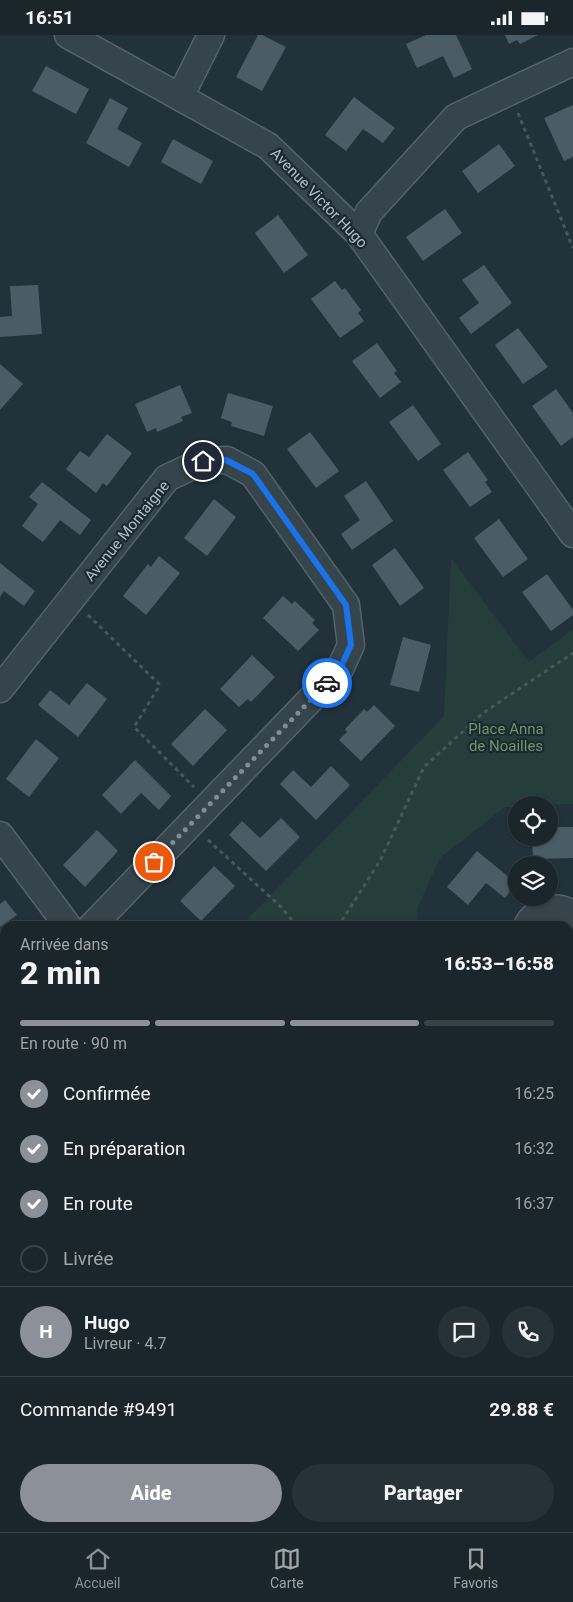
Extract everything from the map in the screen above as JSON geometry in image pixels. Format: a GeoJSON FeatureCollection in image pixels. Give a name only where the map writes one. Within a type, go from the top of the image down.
{"type":"FeatureCollection","features":[{"type":"Feature","properties":{"kind":"street","name":"Avenue Victor Hugo"},"geometry":{"type":"LineString","coordinates":[[68,35],[268,146],[359,235],[573,534]]}},
{"type":"Feature","properties":{"kind":"street"},"geometry":{"type":"LineString","coordinates":[[180,97],[211,35]]}},
{"type":"Feature","properties":{"kind":"street"},"geometry":{"type":"LineString","coordinates":[[359,235],[370,212],[456,117],[573,62]]}},
{"type":"Feature","properties":{"kind":"street","name":"Avenue Montaigne"},"geometry":{"type":"LineString","coordinates":[[0,689],[167,478],[203,461],[226,460],[253,474],[346,605],[351,645],[340,669],[97,921]]}},
{"type":"Feature","properties":{"kind":"street"},"geometry":{"type":"LineString","coordinates":[[0,835],[64,921]]}},
{"type":"Feature","properties":{"kind":"street"},"geometry":{"type":"LineString","coordinates":[[530,921],[542,911],[552,908],[562,909],[573,915]]}},
{"type":"Feature","properties":{"kind":"path"},"geometry":{"type":"LineString","coordinates":[[510,92],[573,248]]}},
{"type":"Feature","properties":{"kind":"path"},"geometry":{"type":"LineString","coordinates":[[72,599],[160,685],[134,727],[211,804]]}},
{"type":"Feature","properties":{"kind":"path"},"geometry":{"type":"LineString","coordinates":[[342,921],[381,859],[424,767],[483,713],[573,653]]}},
{"type":"Feature","properties":{"kind":"path"},"geometry":{"type":"LineString","coordinates":[[191,824],[280,906],[292,921]]}},
{"type":"Feature","properties":{"kind":"green space","name":"Place Anna de Noailles"},"geometry":{"type":"Polygon","coordinates":[[[451,558],[529,662],[573,629],[573,804],[558,804],[558,796],[508,796],[508,807],[505,807],[440,858],[418,907],[417,921],[246,921],[444,716],[451,558]]]}},
{"type":"Feature","properties":{"kind":"building"},"geometry":{"type":"Polygon","coordinates":[[[258,35],[262,35],[286,47],[262,91],[236,77],[258,35]]]}},
{"type":"Feature","properties":{"kind":"building"},"geometry":{"type":"Polygon","coordinates":[[[426,35],[456,35],[472,69],[454,78],[443,56],[417,68],[406,44],[426,35]]]}},
{"type":"Feature","properties":{"kind":"building"},"geometry":{"type":"Polygon","coordinates":[[[505,35],[538,35],[520,44],[517,40],[509,44],[505,35]]]}},
{"type":"Feature","properties":{"kind":"building"},"geometry":{"type":"Polygon","coordinates":[[[46,66],[89,89],[76,114],[32,91],[46,66]]]}},
{"type":"Feature","properties":{"kind":"building"},"geometry":{"type":"Polygon","coordinates":[[[354,97],[395,128],[383,143],[363,129],[346,151],[325,135],[354,97]]]}},
{"type":"Feature","properties":{"kind":"building"},"geometry":{"type":"Polygon","coordinates":[[[110,98],[128,108],[117,129],[142,143],[129,167],[86,143],[110,98]]]}},
{"type":"Feature","properties":{"kind":"building"},"geometry":{"type":"Polygon","coordinates":[[[573,105],[573,157],[564,161],[544,118],[573,105]]]}},
{"type":"Feature","properties":{"kind":"building"},"geometry":{"type":"Polygon","coordinates":[[[173,139],[213,161],[201,184],[161,162],[173,139]]]}},
{"type":"Feature","properties":{"kind":"building"},"geometry":{"type":"Polygon","coordinates":[[[499,144],[515,166],[478,193],[462,171],[499,144]]]}},
{"type":"Feature","properties":{"kind":"building"},"geometry":{"type":"Polygon","coordinates":[[[445,209],[462,233],[423,261],[406,237],[445,209]]]}},
{"type":"Feature","properties":{"kind":"building"},"geometry":{"type":"Polygon","coordinates":[[[278,215],[308,255],[284,273],[255,233],[278,215]]]}},
{"type":"Feature","properties":{"kind":"building"},"geometry":{"type":"Polygon","coordinates":[[[484,265],[512,303],[471,334],[459,318],[479,303],[462,280],[484,265]]]}},
{"type":"Feature","properties":{"kind":"building"},"geometry":{"type":"Polygon","coordinates":[[[335,281],[342,290],[345,288],[361,310],[358,313],[364,321],[340,338],[311,299],[335,281]]]}},
{"type":"Feature","properties":{"kind":"building"},"geometry":{"type":"Polygon","coordinates":[[[38,285],[42,334],[0,337],[0,317],[12,316],[10,286],[38,285]]]}},
{"type":"Feature","properties":{"kind":"building"},"geometry":{"type":"Polygon","coordinates":[[[518,328],[548,367],[523,384],[495,345],[518,328]]]}},
{"type":"Feature","properties":{"kind":"building"},"geometry":{"type":"Polygon","coordinates":[[[377,343],[397,371],[394,373],[401,382],[380,398],[352,361],[377,343]]]}},
{"type":"Feature","properties":{"kind":"building"},"geometry":{"type":"Polygon","coordinates":[[[0,364],[23,384],[0,410],[0,364]]]}},
{"type":"Feature","properties":{"kind":"building"},"geometry":{"type":"Polygon","coordinates":[[[180,385],[192,413],[181,417],[183,421],[157,432],[156,428],[147,432],[135,404],[180,385]]]}},
{"type":"Feature","properties":{"kind":"building"},"geometry":{"type":"Polygon","coordinates":[[[556,389],[573,413],[573,437],[561,446],[532,406],[556,389]]]}},
{"type":"Feature","properties":{"kind":"building"},"geometry":{"type":"Polygon","coordinates":[[[228,393],[273,406],[264,436],[231,426],[232,422],[221,418],[228,393]]]}},
{"type":"Feature","properties":{"kind":"building"},"geometry":{"type":"Polygon","coordinates":[[[413,405],[441,444],[418,461],[389,422],[413,405]]]}},
{"type":"Feature","properties":{"kind":"building"},"geometry":{"type":"Polygon","coordinates":[[[310,432],[339,471],[316,488],[287,449],[310,432]]]}},
{"type":"Feature","properties":{"kind":"building"},"geometry":{"type":"Polygon","coordinates":[[[107,434],[132,453],[107,486],[103,483],[96,493],[66,469],[80,451],[89,457],[107,434]]]}},
{"type":"Feature","properties":{"kind":"building"},"geometry":{"type":"Polygon","coordinates":[[[468,452],[488,480],[485,482],[492,492],[470,507],[443,470],[468,452]]]}},
{"type":"Feature","properties":{"kind":"building"},"geometry":{"type":"Polygon","coordinates":[[[366,481],[393,521],[352,550],[341,534],[360,520],[344,496],[366,481]]]}},
{"type":"Feature","properties":{"kind":"building"},"geometry":{"type":"Polygon","coordinates":[[[42,482],[91,520],[80,535],[60,520],[43,542],[22,526],[38,504],[29,497],[42,482]]]}},
{"type":"Feature","properties":{"kind":"building"},"geometry":{"type":"Polygon","coordinates":[[[214,499],[236,517],[207,556],[184,538],[214,499]]]}},
{"type":"Feature","properties":{"kind":"building"},"geometry":{"type":"Polygon","coordinates":[[[499,519],[528,559],[503,577],[474,538],[499,519]]]}},
{"type":"Feature","properties":{"kind":"building"},"geometry":{"type":"Polygon","coordinates":[[[395,548],[424,588],[400,606],[372,565],[395,548]]]}},
{"type":"Feature","properties":{"kind":"building"},"geometry":{"type":"Polygon","coordinates":[[[159,556],[180,573],[146,615],[123,596],[148,564],[151,567],[159,556]]]}},
{"type":"Feature","properties":{"kind":"building"},"geometry":{"type":"Polygon","coordinates":[[[0,563],[35,591],[24,606],[4,591],[0,597],[0,563]]]}},
{"type":"Feature","properties":{"kind":"building"},"geometry":{"type":"Polygon","coordinates":[[[547,574],[573,610],[573,615],[551,631],[522,592],[547,574]]]}},
{"type":"Feature","properties":{"kind":"building"},"geometry":{"type":"Polygon","coordinates":[[[283,596],[292,604],[295,601],[315,620],[312,623],[319,630],[298,651],[263,618],[283,596]]]}},
{"type":"Feature","properties":{"kind":"building"},"geometry":{"type":"Polygon","coordinates":[[[403,637],[431,645],[419,692],[390,685],[403,637]]]}},
{"type":"Feature","properties":{"kind":"building"},"geometry":{"type":"Polygon","coordinates":[[[252,655],[275,677],[251,702],[248,699],[239,707],[220,689],[252,655]]]}},
{"type":"Feature","properties":{"kind":"building"},"geometry":{"type":"Polygon","coordinates":[[[87,683],[107,699],[78,737],[38,705],[50,690],[69,705],[87,683]]]}},
{"type":"Feature","properties":{"kind":"building"},"geometry":{"type":"Polygon","coordinates":[[[374,705],[395,726],[361,761],[339,740],[347,732],[345,729],[364,709],[367,712],[374,705]]]}},
{"type":"Feature","properties":{"kind":"building"},"geometry":{"type":"Polygon","coordinates":[[[205,709],[227,730],[193,766],[171,744],[205,709]]]}},
{"type":"Feature","properties":{"kind":"building"},"geometry":{"type":"Polygon","coordinates":[[[36,739],[59,758],[29,797],[6,779],[36,739]]]}},
{"type":"Feature","properties":{"kind":"building"},"geometry":{"type":"Polygon","coordinates":[[[135,760],[171,796],[159,810],[141,793],[121,814],[102,795],[135,760]]]}},
{"type":"Feature","properties":{"kind":"building"},"geometry":{"type":"Polygon","coordinates":[[[331,766],[350,785],[316,820],[280,784],[293,770],[311,787],[331,766]]]}},
{"type":"Feature","properties":{"kind":"building"},"geometry":{"type":"Polygon","coordinates":[[[281,818],[300,837],[266,871],[229,835],[242,821],[260,838],[281,818]]]}},
{"type":"Feature","properties":{"kind":"building"},"geometry":{"type":"Polygon","coordinates":[[[558,827],[573,827],[573,858],[533,856],[532,846],[558,846],[558,827]]]}},
{"type":"Feature","properties":{"kind":"building"},"geometry":{"type":"Polygon","coordinates":[[[97,830],[118,851],[85,887],[63,865],[97,830]]]}},
{"type":"Feature","properties":{"kind":"building"},"geometry":{"type":"Polygon","coordinates":[[[477,851],[508,876],[508,894],[505,898],[486,883],[468,905],[447,887],[477,851]]]}},
{"type":"Feature","properties":{"kind":"building"},"geometry":{"type":"Polygon","coordinates":[[[214,866],[235,886],[201,921],[180,901],[214,866]]]}},
{"type":"Feature","properties":{"kind":"building"},"geometry":{"type":"Polygon","coordinates":[[[5,900],[17,915],[8,921],[0,921],[0,904],[5,900]]]}},
{"type":"Feature","properties":{"kind":"way so far"},"geometry":{"type":"LineString","coordinates":[[154,862],[327,683]]}},
{"type":"Feature","properties":{"kind":"route"},"geometry":{"type":"LineString","coordinates":[[203,461],[226,460],[253,474],[346,605],[351,645],[340,669],[327,683]]}}]}
